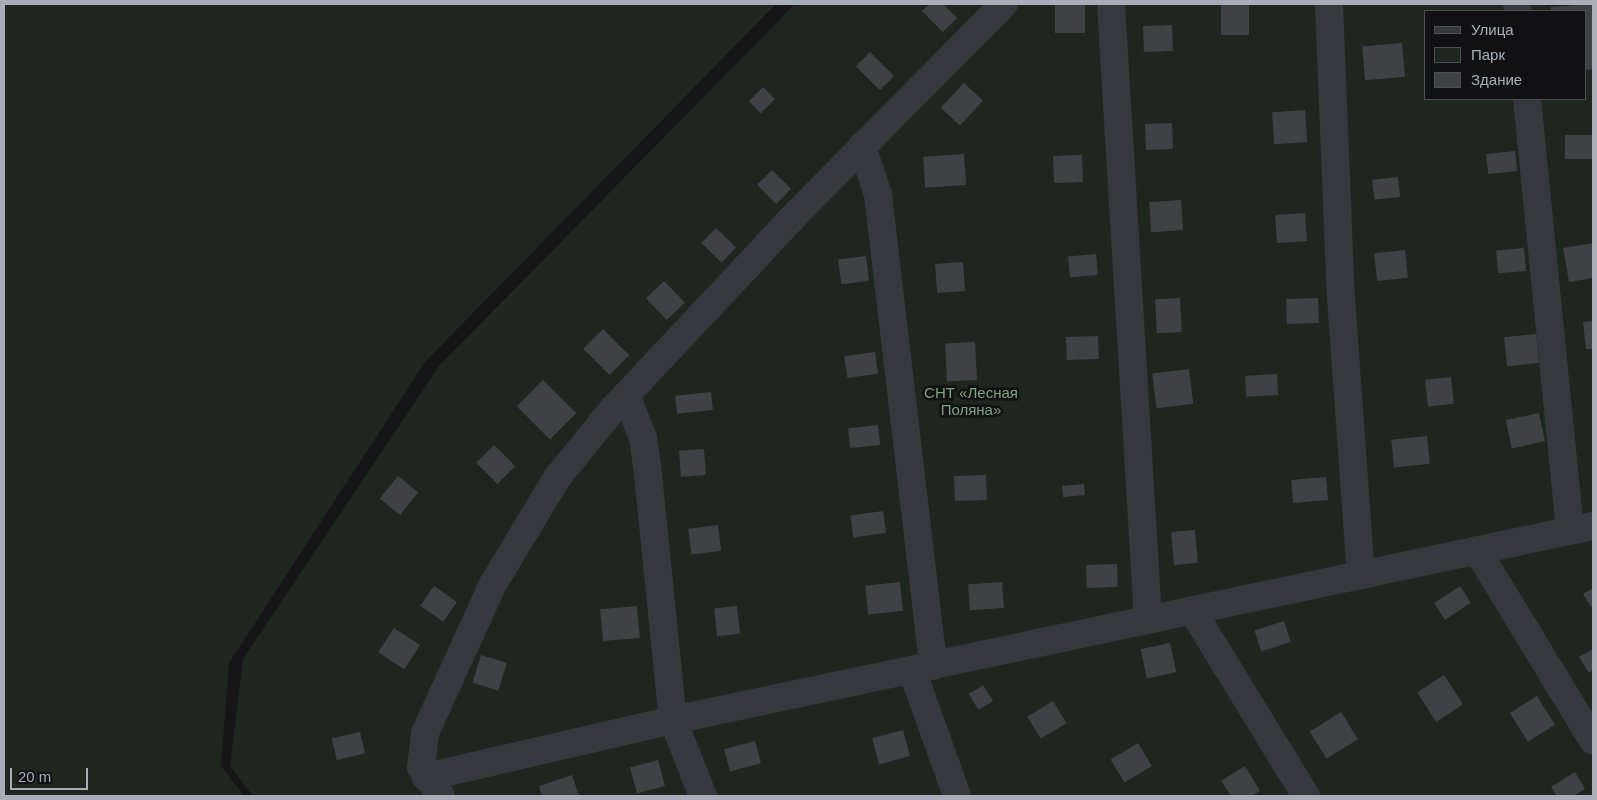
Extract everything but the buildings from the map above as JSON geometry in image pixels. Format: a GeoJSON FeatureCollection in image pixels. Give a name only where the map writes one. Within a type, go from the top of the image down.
{"type":"FeatureCollection","features":[{"type":"Feature","properties":{"kind":"street"},"geometry":{"type":"LineString","coordinates":[[1004,4],[862,146],[626,395],[557,478],[493,584],[425,733],[422,767],[434,786],[674,720],[1581,528],[1527,100]]}},
{"type":"Feature","properties":{"kind":"street"},"geometry":{"type":"LineString","coordinates":[[1111,4],[1148,620]]}},
{"type":"Feature","properties":{"kind":"street"},"geometry":{"type":"LineString","coordinates":[[1328,4],[1341,298],[1361,575]]}},
{"type":"Feature","properties":{"kind":"street"},"geometry":{"type":"LineString","coordinates":[[862,146],[878,195],[922,668],[957,796]]}},
{"type":"Feature","properties":{"kind":"street"},"geometry":{"type":"LineString","coordinates":[[626,395],[642,438],[647,465],[674,720],[703,796]]}},
{"type":"Feature","properties":{"kind":"street"},"geometry":{"type":"LineString","coordinates":[[1477,550],[1593,742]]}},
{"type":"Feature","properties":{"kind":"street"},"geometry":{"type":"LineString","coordinates":[[1192,610],[1306,796]]}},
{"type":"Feature","properties":{"kind":"green space"},"geometry":{"type":"Polygon","coordinates":[[[4,4],[776,4],[425,362],[229,663],[221,766],[244,796],[4,796],[4,4]]]}},
{"type":"Feature","properties":{"kind":"green space","name":"СНТ «Лесная Поляна»"},"geometry":{"type":"Polygon","coordinates":[[[795,4],[1593,4],[1593,796],[253,796],[230,766],[243,659],[439,366],[795,4]]]}}]}
